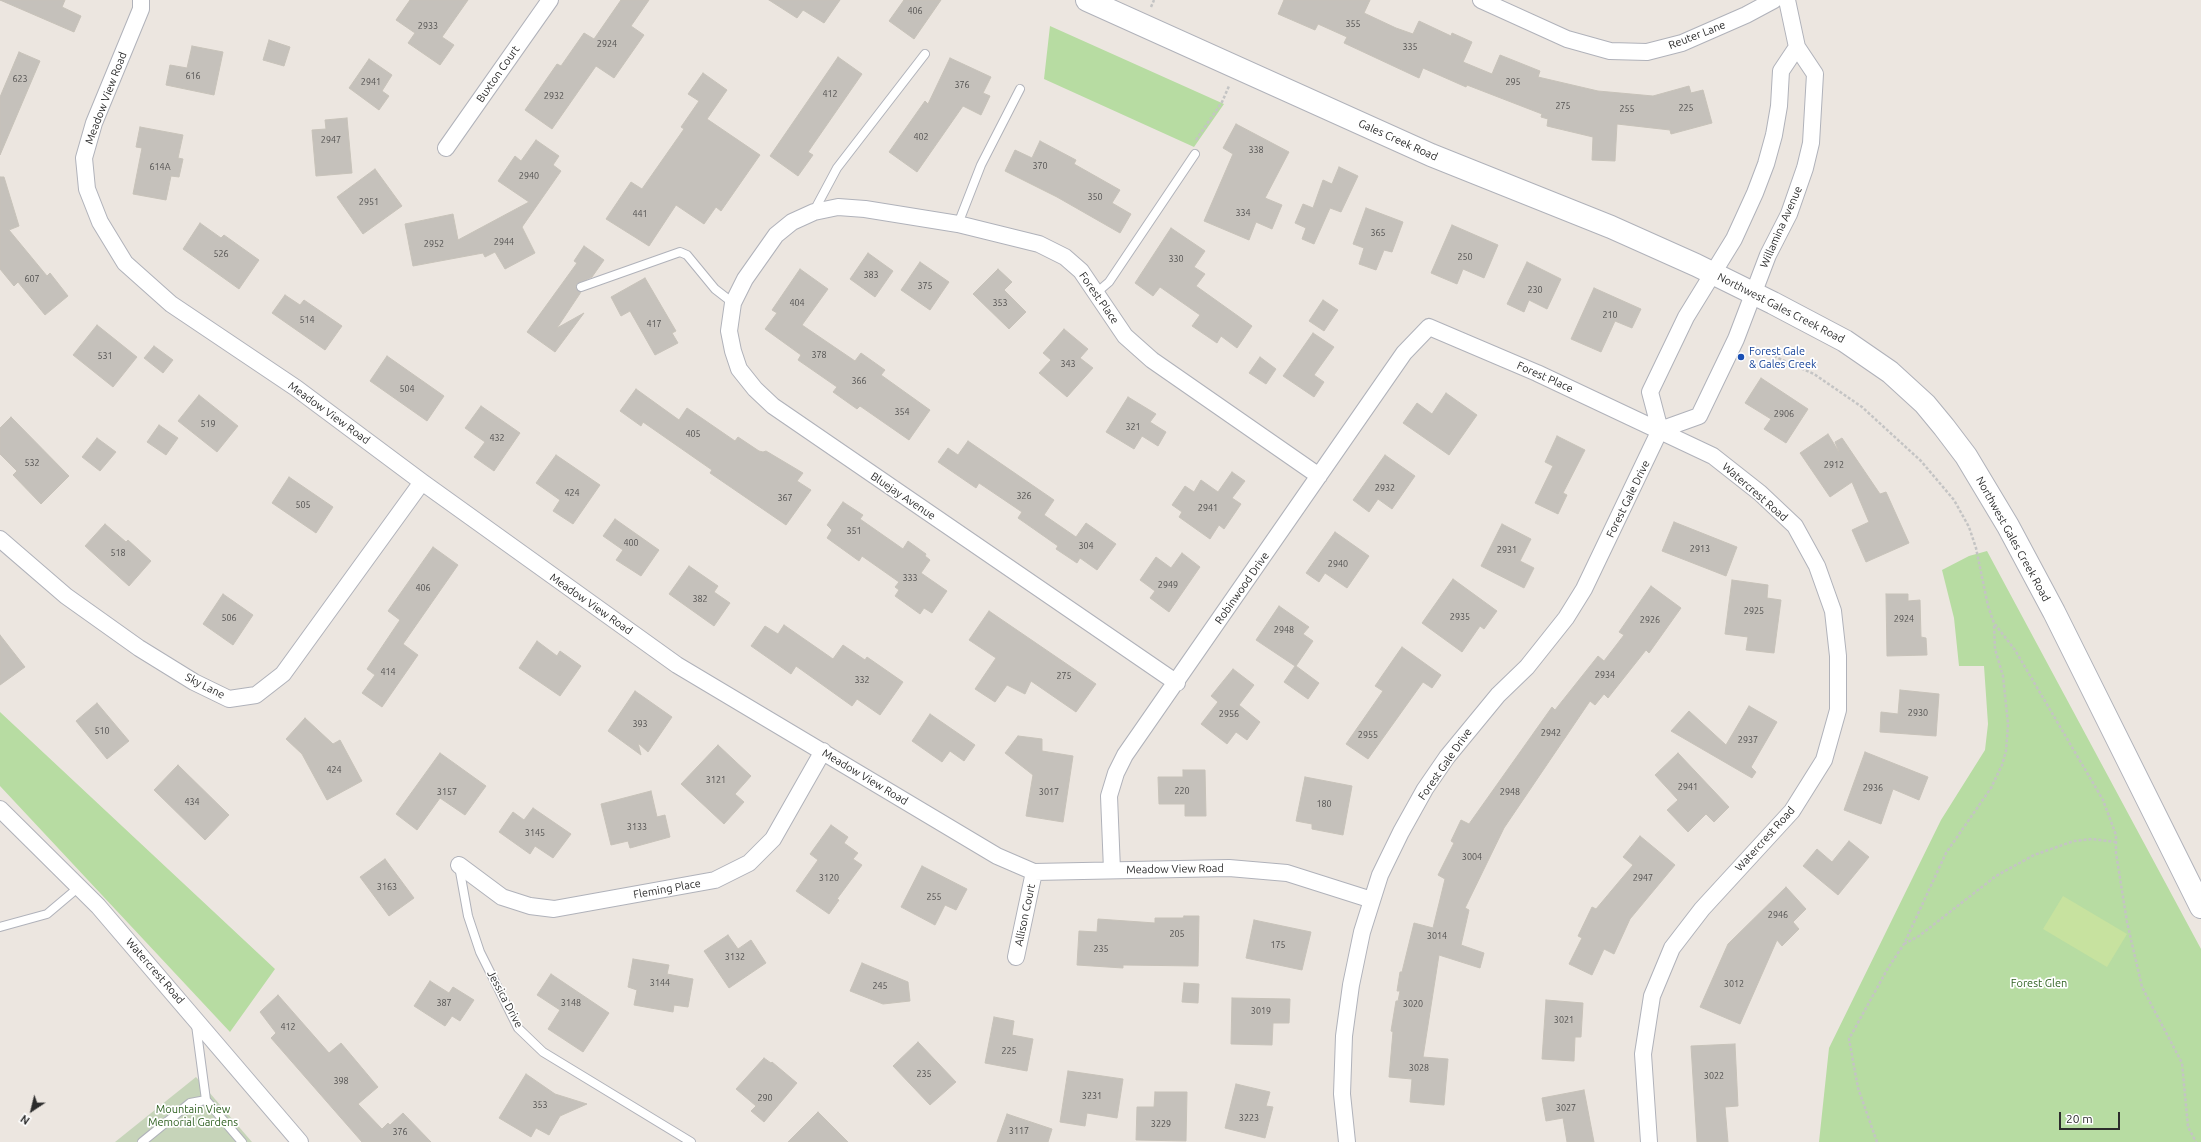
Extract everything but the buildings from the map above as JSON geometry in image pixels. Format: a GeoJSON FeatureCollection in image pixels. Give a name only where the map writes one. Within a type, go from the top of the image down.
{"type":"FeatureCollection","features":[{"type":"Feature","properties":{"kind":"main road","name":"Gales Creek Road"},"geometry":{"type":"LineString","coordinates":[[1087,0],[1430,155],[1611,227],[1712,273]]}},
{"type":"Feature","properties":{"kind":"main road","name":"Northwest Gales Creek Road"},"geometry":{"type":"LineString","coordinates":[[1712,273],[1845,341],[1890,372],[1925,404],[1966,456],[2008,526],[2054,612],[2201,907]]}},
{"type":"Feature","properties":{"kind":"street","name":"Meadow View Road"},"geometry":{"type":"LineString","coordinates":[[141,0],[141,9],[94,123],[84,158],[87,189],[100,222],[126,263],[171,304],[296,388],[422,482],[677,665],[997,856],[1034,872],[1229,868],[1287,873],[1372,900]]}},
{"type":"Feature","properties":{"kind":"street","name":"Buxton Court"},"geometry":{"type":"LineString","coordinates":[[446,148],[550,0]]}},
{"type":"Feature","properties":{"kind":"street","name":"Reuter Lane"},"geometry":{"type":"LineString","coordinates":[[1481,0],[1568,39],[1610,51],[1647,52],[1682,43],[1746,15],[1774,0]]}},
{"type":"Feature","properties":{"kind":"street","name":"Willamina Avenue"},"geometry":{"type":"LineString","coordinates":[[1753,293],[1768,255],[1789,214],[1811,143],[1815,74],[1797,46],[1787,0]]}},
{"type":"Feature","properties":{"kind":"street"},"geometry":{"type":"LineString","coordinates":[[1753,293],[1736,339],[1699,416],[1660,430],[1650,392],[1686,317],[1734,239],[1766,164],[1779,106],[1782,71],[1797,46]]}},
{"type":"Feature","properties":{"kind":"street","name":"Forest Place"},"geometry":{"type":"LineString","coordinates":[[761,256],[776,235],[792,222],[814,212],[838,207],[865,209],[958,224],[1040,244],[1065,257],[1081,271],[1125,336],[1152,360],[1235,420],[1319,476]]}},
{"type":"Feature","properties":{"kind":"street","name":"Bluejay Avenue"},"geometry":{"type":"LineString","coordinates":[[761,256],[745,279],[733,303],[729,331],[733,351],[739,369],[755,389],[773,406],[1177,683]]}},
{"type":"Feature","properties":{"kind":"street","name":"Forest Place"},"geometry":{"type":"LineString","coordinates":[[1429,327],[1457,337],[1660,430]]}},
{"type":"Feature","properties":{"kind":"street","name":"Robinwood Drive"},"geometry":{"type":"LineString","coordinates":[[1112,870],[1109,796],[1116,773],[1125,755],[1177,683],[1404,352],[1429,327]]}},
{"type":"Feature","properties":{"kind":"street","name":"Forest Gale Drive"},"geometry":{"type":"LineString","coordinates":[[1346,1142],[1342,1094],[1344,1036],[1351,986],[1362,932],[1380,875],[1401,832],[1429,783],[1472,725],[1527,667],[1566,618],[1584,589],[1660,430]]}},
{"type":"Feature","properties":{"kind":"street","name":"Watercrest Road"},"geometry":{"type":"LineString","coordinates":[[1649,1142],[1643,1054],[1652,996],[1672,948],[1702,909],[1792,811],[1824,760],[1838,710],[1838,656],[1833,611],[1816,566],[1795,526],[1760,493],[1713,456],[1660,430]]}},
{"type":"Feature","properties":{"kind":"street","name":"Sky Lane"},"geometry":{"type":"LineString","coordinates":[[0,538],[66,596],[139,648],[194,682],[229,699],[256,695],[283,674],[422,482]]}},
{"type":"Feature","properties":{"kind":"street","name":"Fleming Place"},"geometry":{"type":"LineString","coordinates":[[459,866],[502,897],[530,906],[554,909],[715,880],[749,863],[773,839],[823,751]]}},
{"type":"Feature","properties":{"kind":"street","name":"Watercrest Road"},"geometry":{"type":"LineString","coordinates":[[0,810],[98,906],[300,1142]]}},
{"type":"Feature","properties":{"kind":"street","name":"Allison Court"},"geometry":{"type":"LineString","coordinates":[[1016,957],[1034,872]]}},
{"type":"Feature","properties":{"kind":"lane"},"geometry":{"type":"LineString","coordinates":[[814,212],[837,168],[925,54]]}},
{"type":"Feature","properties":{"kind":"lane"},"geometry":{"type":"LineString","coordinates":[[958,224],[981,165],[1020,89]]}},
{"type":"Feature","properties":{"kind":"lane"},"geometry":{"type":"LineString","coordinates":[[1096,294],[1109,282],[1195,154]]}},
{"type":"Feature","properties":{"kind":"lane"},"geometry":{"type":"LineString","coordinates":[[581,287],[680,252],[687,255],[715,289],[733,303]]}},
{"type":"Feature","properties":{"kind":"lane","name":"Jessica Drive"},"geometry":{"type":"LineString","coordinates":[[459,866],[468,916],[480,952],[518,1028],[543,1052],[690,1142]]}},
{"type":"Feature","properties":{"kind":"lane"},"geometry":{"type":"LineString","coordinates":[[0,927],[47,914],[79,887]]}},
{"type":"Feature","properties":{"kind":"lane"},"geometry":{"type":"LineString","coordinates":[[195,1018],[206,1100],[242,1142]]}},
{"type":"Feature","properties":{"kind":"lane"},"geometry":{"type":"LineString","coordinates":[[142,1142],[190,1103],[206,1100]]}},
{"type":"Feature","properties":{"kind":"path"},"geometry":{"type":"LineString","coordinates":[[1195,154],[1195,142],[1222,102],[1237,68]]}},
{"type":"Feature","properties":{"kind":"path"},"geometry":{"type":"LineString","coordinates":[[1753,347],[1795,364],[1837,389],[1882,423],[1938,478],[1954,500],[1969,527],[1976,548],[1988,606],[1994,623],[1996,649],[2003,676],[2007,705],[2008,738],[2004,758],[1991,788],[1946,852],[1904,944],[1888,968],[1849,1040],[1858,1088],[1877,1142]]}},
{"type":"Feature","properties":{"kind":"path"},"geometry":{"type":"LineString","coordinates":[[1994,623],[2015,650],[2103,800],[2116,835],[2116,853],[2128,922],[2142,987],[2182,1063],[2188,1127],[2196,1142]]}},
{"type":"Feature","properties":{"kind":"path"},"geometry":{"type":"LineString","coordinates":[[1904,944],[1919,936],[1996,876],[2034,855],[2074,841],[2092,839],[2116,842]]}},
{"type":"Feature","properties":{"kind":"green space"},"geometry":{"type":"Polygon","coordinates":[[[1050,26],[1224,104],[1194,147],[1044,79],[1050,26]]]}},
{"type":"Feature","properties":{"kind":"green space","name":"Forest Glen"},"geometry":{"type":"Polygon","coordinates":[[[1987,551],[2201,949],[2201,1142],[1819,1142],[1829,1048],[1941,820],[1985,750],[1988,724],[1984,666],[1959,666],[1954,618],[1942,570],[1969,556],[1987,551]]]}},
{"type":"Feature","properties":{"kind":"green space"},"geometry":{"type":"Polygon","coordinates":[[[0,712],[275,969],[230,1032],[0,786],[0,712]]]}},
{"type":"Feature","properties":{"kind":"green space"},"geometry":{"type":"Polygon","coordinates":[[[2063,896],[2127,934],[2107,967],[2043,929],[2063,896]]]}},
{"type":"Feature","properties":{"kind":"green space","name":"Mountain View Memorial Gardens"},"geometry":{"type":"Polygon","coordinates":[[[196,1077],[252,1142],[115,1142],[196,1077]]]}},
{"type":"Feature","properties":{"kind":"place","name":"Forest Gale & Gales Creek"},"geometry":{"type":"Point","coordinates":[1741,357]}}]}
